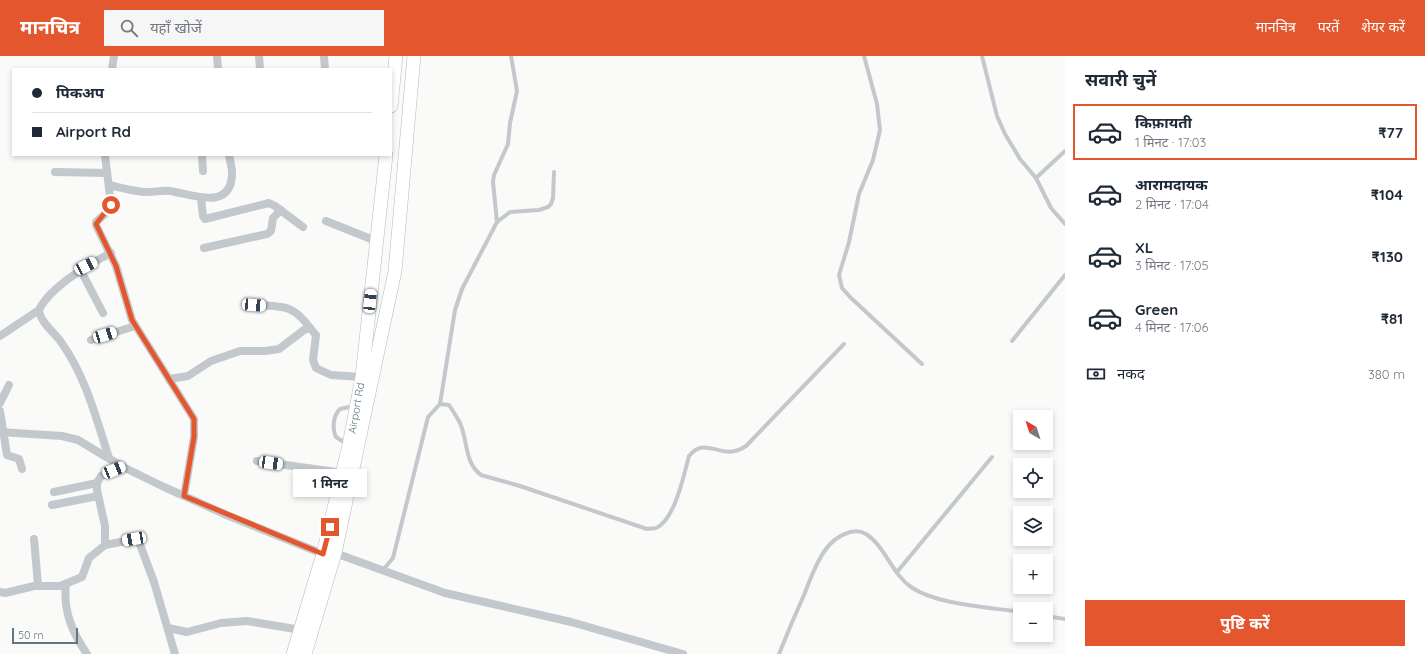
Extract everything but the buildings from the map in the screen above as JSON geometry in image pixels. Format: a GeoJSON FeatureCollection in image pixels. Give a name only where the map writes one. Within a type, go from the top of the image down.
{"type":"FeatureCollection","features":[{"type":"Feature","properties":{"kind":"main road"},"geometry":{"type":"LineString","coordinates":[[392,96],[396,56]]}},
{"type":"Feature","properties":{"kind":"main road"},"geometry":{"type":"LineString","coordinates":[[305,654],[395,271],[414,56]]}},
{"type":"Feature","properties":{"kind":"main road","name":"Airport Rd"},"geometry":{"type":"LineString","coordinates":[[293,654],[329,554],[362,377],[386,156]]}},
{"type":"Feature","properties":{"kind":"street"},"geometry":{"type":"LineString","coordinates":[[112,68],[114,56]]}},
{"type":"Feature","properties":{"kind":"street"},"geometry":{"type":"LineString","coordinates":[[217,56],[218,68]]}},
{"type":"Feature","properties":{"kind":"street"},"geometry":{"type":"LineString","coordinates":[[259,56],[260,68]]}},
{"type":"Feature","properties":{"kind":"street"},"geometry":{"type":"LineString","coordinates":[[324,56],[325,68]]}},
{"type":"Feature","properties":{"kind":"street"},"geometry":{"type":"LineString","coordinates":[[105,156],[111,207],[96,224],[111,253],[118,271],[128,311],[135,326],[192,414],[194,424],[184,496]]}},
{"type":"Feature","properties":{"kind":"street"},"geometry":{"type":"LineString","coordinates":[[202,156],[203,171]]}},
{"type":"Feature","properties":{"kind":"street"},"geometry":{"type":"LineString","coordinates":[[109,185],[139,191],[168,190],[201,198],[222,195],[228,188],[232,173],[229,156]]}},
{"type":"Feature","properties":{"kind":"street"},"geometry":{"type":"LineString","coordinates":[[55,172],[107,173]]}},
{"type":"Feature","properties":{"kind":"street"},"geometry":{"type":"LineString","coordinates":[[201,198],[203,216],[205,219],[266,203],[272,204],[281,210],[303,228]]}},
{"type":"Feature","properties":{"kind":"street"},"geometry":{"type":"LineString","coordinates":[[204,248],[267,234],[271,231],[273,218],[281,210]]}},
{"type":"Feature","properties":{"kind":"street"},"geometry":{"type":"LineString","coordinates":[[326,221],[376,241]]}},
{"type":"Feature","properties":{"kind":"street"},"geometry":{"type":"LineString","coordinates":[[0,336],[38,310],[43,302],[80,269],[111,253]]}},
{"type":"Feature","properties":{"kind":"street"},"geometry":{"type":"LineString","coordinates":[[80,269],[103,313]]}},
{"type":"Feature","properties":{"kind":"street"},"geometry":{"type":"LineString","coordinates":[[254,305],[289,308],[299,314],[316,335],[313,360],[316,368],[331,375],[362,377]]}},
{"type":"Feature","properties":{"kind":"street"},"geometry":{"type":"LineString","coordinates":[[38,310],[41,318],[61,342],[79,371],[109,458]]}},
{"type":"Feature","properties":{"kind":"street"},"geometry":{"type":"LineString","coordinates":[[91,340],[135,326]]}},
{"type":"Feature","properties":{"kind":"street"},"geometry":{"type":"LineString","coordinates":[[169,379],[188,376],[211,361],[240,351],[265,351],[279,349],[306,329],[311,329]]}},
{"type":"Feature","properties":{"kind":"street"},"geometry":{"type":"LineString","coordinates":[[0,403],[9,385]]}},
{"type":"Feature","properties":{"kind":"street"},"geometry":{"type":"LineString","coordinates":[[0,412],[1,432],[7,455],[19,459],[22,469]]}},
{"type":"Feature","properties":{"kind":"street"},"geometry":{"type":"LineString","coordinates":[[1,432],[70,437],[83,442],[123,467],[184,496],[329,554],[382,570],[445,593],[571,622],[661,651],[684,654]]}},
{"type":"Feature","properties":{"kind":"street"},"geometry":{"type":"LineString","coordinates":[[257,461],[343,473]]}},
{"type":"Feature","properties":{"kind":"street"},"geometry":{"type":"LineString","coordinates":[[105,545],[105,526],[98,496],[97,483],[102,476],[123,467]]}},
{"type":"Feature","properties":{"kind":"street"},"geometry":{"type":"LineString","coordinates":[[54,492],[97,483]]}},
{"type":"Feature","properties":{"kind":"street"},"geometry":{"type":"LineString","coordinates":[[52,505],[98,496]]}},
{"type":"Feature","properties":{"kind":"street"},"geometry":{"type":"LineString","coordinates":[[34,539],[38,585]]}},
{"type":"Feature","properties":{"kind":"street"},"geometry":{"type":"LineString","coordinates":[[0,592],[5,593],[38,585],[60,586],[66,584],[82,577],[89,558],[105,545],[134,539],[139,542],[168,628],[175,654]]}},
{"type":"Feature","properties":{"kind":"street"},"geometry":{"type":"LineString","coordinates":[[66,584],[64,602],[68,619],[75,636],[87,654]]}},
{"type":"Feature","properties":{"kind":"street"},"geometry":{"type":"LineString","coordinates":[[168,628],[187,632],[221,623],[247,621],[301,630]]}},
{"type":"Feature","properties":{"kind":"lane"},"geometry":{"type":"LineString","coordinates":[[497,222],[493,182],[494,175],[508,144],[510,123],[517,91],[511,56]]}},
{"type":"Feature","properties":{"kind":"lane"},"geometry":{"type":"LineString","coordinates":[[864,56],[877,104],[880,130],[873,160],[859,194],[849,242],[839,275],[840,281],[842,288],[922,364]]}},
{"type":"Feature","properties":{"kind":"lane"},"geometry":{"type":"LineString","coordinates":[[982,56],[998,116],[1005,134],[1020,159],[1036,178],[1046,200],[1065,224]]}},
{"type":"Feature","properties":{"kind":"lane"},"geometry":{"type":"LineString","coordinates":[[1036,178],[1065,151]]}},
{"type":"Feature","properties":{"kind":"lane"},"geometry":{"type":"LineString","coordinates":[[382,570],[393,558],[428,417],[440,404],[455,310],[462,289],[497,222],[510,212],[525,212],[548,207],[553,198],[554,172]]}},
{"type":"Feature","properties":{"kind":"lane"},"geometry":{"type":"LineString","coordinates":[[1012,341],[1065,275]]}},
{"type":"Feature","properties":{"kind":"lane"},"geometry":{"type":"LineString","coordinates":[[440,404],[449,405],[455,413],[461,424],[470,461],[476,471],[481,475],[520,486],[647,529],[656,528],[665,521],[672,511],[689,456],[693,452],[699,448],[706,447],[734,452],[746,446],[844,344]]}},
{"type":"Feature","properties":{"kind":"lane"},"geometry":{"type":"LineString","coordinates":[[349,445],[336,437],[334,420],[340,410],[356,406]]}},
{"type":"Feature","properties":{"kind":"lane"},"geometry":{"type":"LineString","coordinates":[[897,572],[992,457]]}},
{"type":"Feature","properties":{"kind":"lane"},"geometry":{"type":"LineString","coordinates":[[779,654],[814,570],[826,549],[834,541],[850,532],[862,533],[873,540],[897,572],[910,586],[941,600],[1013,611]]}},
{"type":"Feature","properties":{"kind":"lane"},"geometry":{"type":"LineString","coordinates":[[1053,617],[1065,619]]}},
{"type":"Feature","properties":{"kind":"route"},"geometry":{"type":"LineString","coordinates":[[111,205],[111,207],[96,222],[96,224],[113,257],[128,311],[155,361],[169,379],[194,419],[194,437],[184,496],[323,554],[330,527]]}}]}
